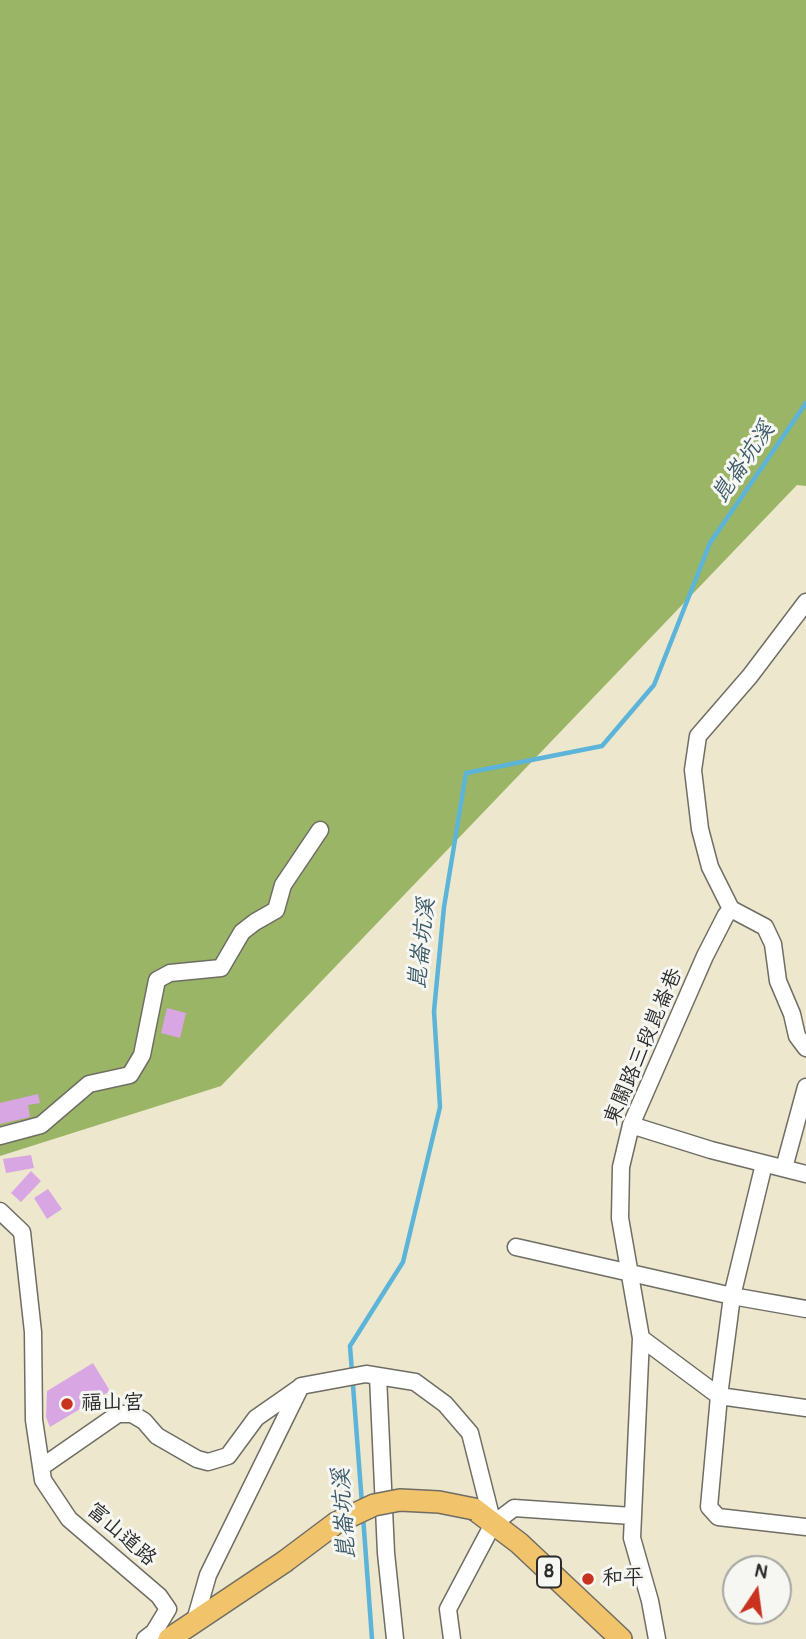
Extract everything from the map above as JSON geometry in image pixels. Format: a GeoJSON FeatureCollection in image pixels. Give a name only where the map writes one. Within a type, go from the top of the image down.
{"type":"FeatureCollection","features":[{"type":"Feature","properties":{"kind":"main road","name":"8"},"geometry":{"type":"LineString","coordinates":[[169,1639],[284,1562],[336,1523],[374,1505],[400,1500],[439,1502],[474,1509],[519,1543],[621,1639]]}},
{"type":"Feature","properties":{"kind":"street"},"geometry":{"type":"LineString","coordinates":[[806,602],[750,676],[698,736],[693,770],[700,829],[710,867],[731,909],[765,927],[773,944],[778,981],[792,1014],[797,1036],[806,1048]]}},
{"type":"Feature","properties":{"kind":"street"},"geometry":{"type":"LineString","coordinates":[[0,1136],[41,1125],[89,1084],[130,1076],[142,1055],[157,980],[170,973],[221,968],[242,932],[276,910],[284,885],[320,830]]}},
{"type":"Feature","properties":{"kind":"street","name":"東關路三段崑崙巷"},"geometry":{"type":"LineString","coordinates":[[657,1639],[650,1601],[632,1538],[640,1338],[620,1207],[621,1167],[631,1125],[705,956],[731,909]]}},
{"type":"Feature","properties":{"kind":"street"},"geometry":{"type":"LineString","coordinates":[[784,1168],[806,1087]]}},
{"type":"Feature","properties":{"kind":"street"},"geometry":{"type":"LineString","coordinates":[[631,1125],[806,1174]]}},
{"type":"Feature","properties":{"kind":"street"},"geometry":{"type":"LineString","coordinates":[[764,1164],[732,1296],[709,1507],[712,1514],[718,1517],[806,1527]]}},
{"type":"Feature","properties":{"kind":"street","name":"富山道路"},"geometry":{"type":"LineString","coordinates":[[0,1211],[23,1232],[33,1332],[34,1420],[43,1480],[69,1519],[159,1596],[168,1609],[155,1632],[145,1639]]}},
{"type":"Feature","properties":{"kind":"street"},"geometry":{"type":"LineString","coordinates":[[516,1247],[732,1296],[806,1309]]}},
{"type":"Feature","properties":{"kind":"street"},"geometry":{"type":"LineString","coordinates":[[640,1338],[719,1396],[806,1408]]}},
{"type":"Feature","properties":{"kind":"street"},"geometry":{"type":"LineString","coordinates":[[43,1466],[118,1415],[132,1414],[144,1421],[158,1436],[197,1459],[208,1461],[228,1455],[257,1418],[301,1386],[366,1374],[415,1382],[445,1404],[470,1433],[493,1524]]}},
{"type":"Feature","properties":{"kind":"street"},"geometry":{"type":"LineString","coordinates":[[378,1376],[386,1553],[395,1639]]}},
{"type":"Feature","properties":{"kind":"street"},"geometry":{"type":"LineString","coordinates":[[194,1624],[208,1574],[301,1386]]}},
{"type":"Feature","properties":{"kind":"street"},"geometry":{"type":"LineString","coordinates":[[452,1639],[448,1609],[493,1524],[514,1508],[632,1516]]}},
{"type":"Feature","properties":{"kind":"green space"},"geometry":{"type":"Polygon","coordinates":[[[0,0],[806,0],[806,486],[797,485],[221,1086],[0,1156],[0,0]]]}},
{"type":"Feature","properties":{"kind":"building"},"geometry":{"type":"Polygon","coordinates":[[[167,1008],[186,1013],[180,1038],[161,1033],[167,1008]]]}},
{"type":"Feature","properties":{"kind":"building"},"geometry":{"type":"Polygon","coordinates":[[[38,1094],[40,1103],[28,1105],[30,1117],[0,1124],[0,1103],[38,1094]]]}},
{"type":"Feature","properties":{"kind":"building"},"geometry":{"type":"Polygon","coordinates":[[[31,1155],[34,1168],[6,1173],[3,1159],[31,1155]]]}},
{"type":"Feature","properties":{"kind":"building"},"geometry":{"type":"Polygon","coordinates":[[[31,1171],[41,1181],[21,1202],[11,1193],[31,1171]]]}},
{"type":"Feature","properties":{"kind":"building"},"geometry":{"type":"Polygon","coordinates":[[[48,1189],[62,1209],[47,1219],[34,1198],[48,1189]]]}},
{"type":"Feature","properties":{"kind":"building","name":"福山宮"},"geometry":{"type":"Polygon","coordinates":[[[93,1363],[110,1391],[50,1427],[46,1417],[47,1391],[93,1363]]]}},
{"type":"Feature","properties":{"kind":"waterway","name":"崑崙坑溪"},"geometry":{"type":"LineString","coordinates":[[362,1504],[350,1346],[403,1262],[440,1107],[434,1011],[444,907],[466,773],[602,746],[654,685],[710,543],[806,403]]}},
{"type":"Feature","properties":{"kind":"waterway","name":"崑崙坑溪"},"geometry":{"type":"LineString","coordinates":[[363,1516],[372,1639]]}},
{"type":"Feature","properties":{"kind":"place","name":"福山宮"},"geometry":{"type":"Point","coordinates":[67,1404]}},
{"type":"Feature","properties":{"kind":"place","name":"和平"},"geometry":{"type":"Point","coordinates":[588,1579]}}]}
